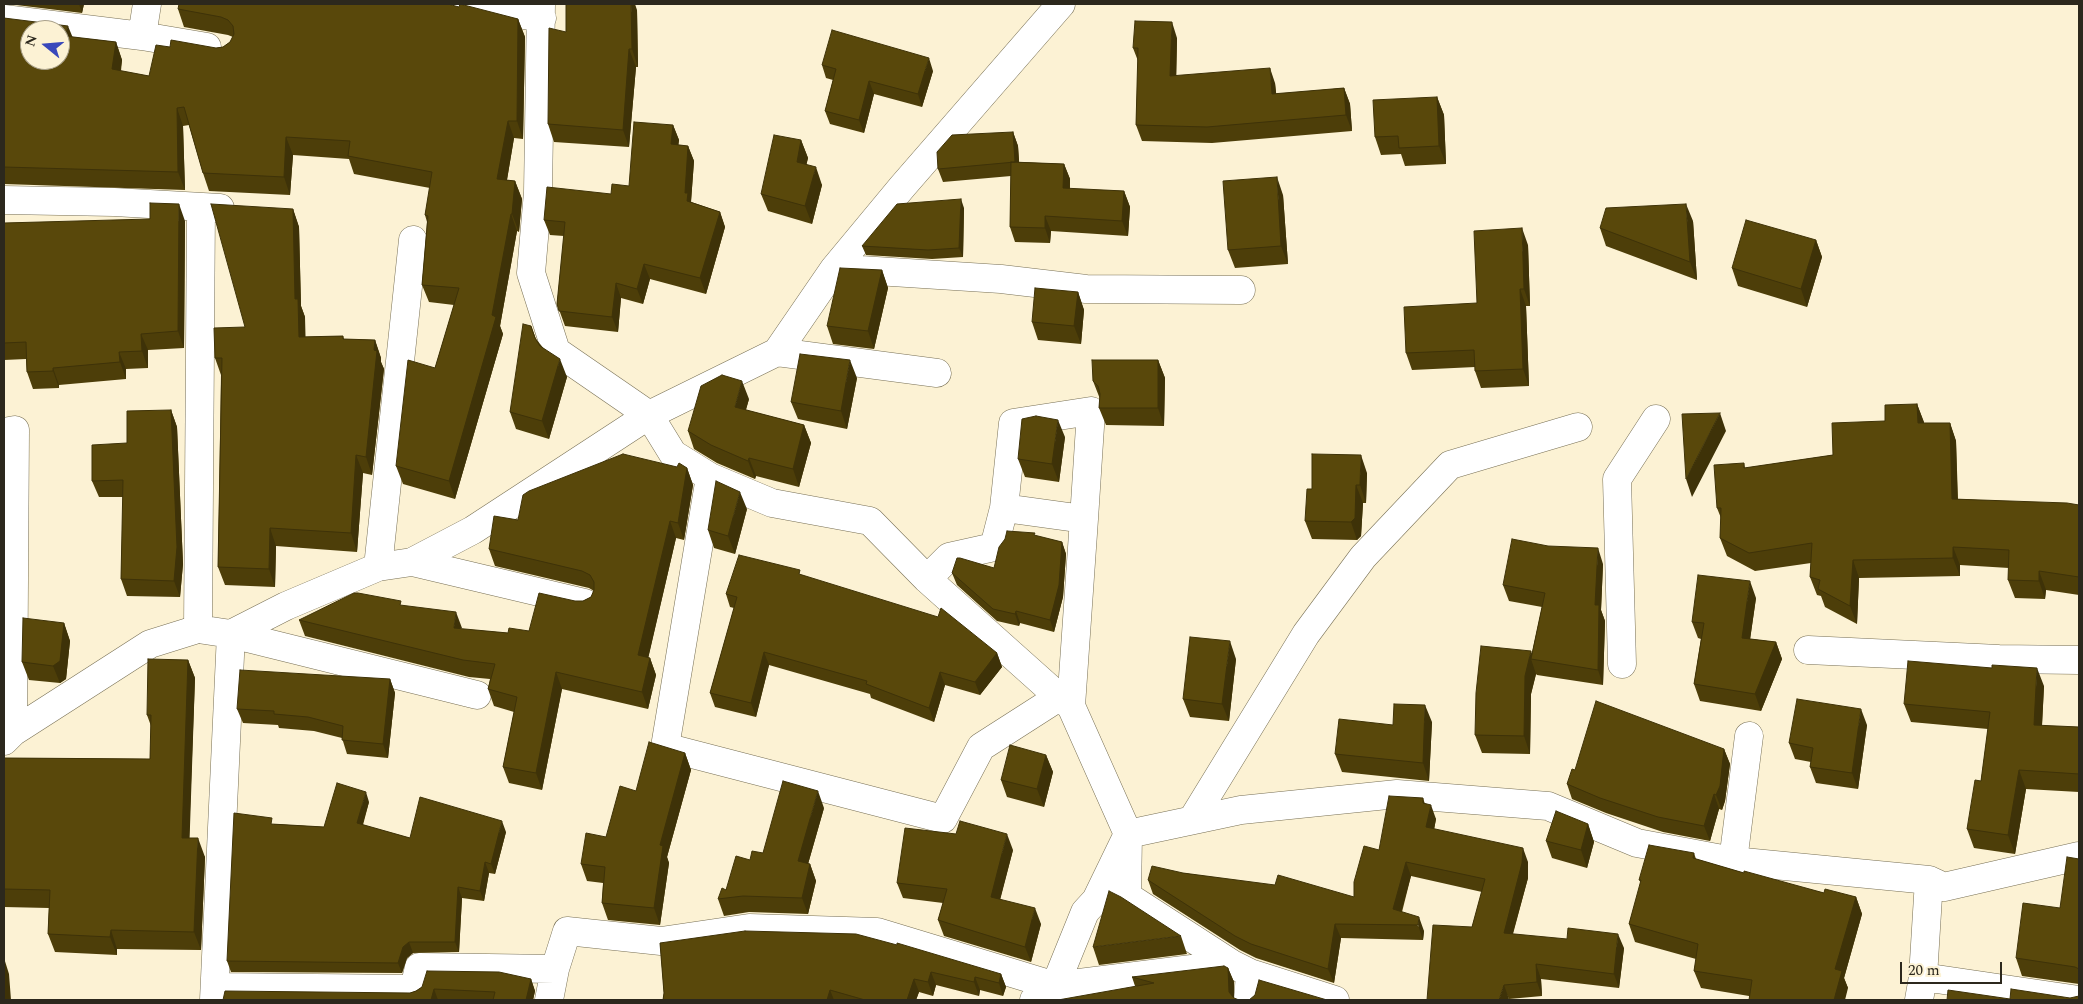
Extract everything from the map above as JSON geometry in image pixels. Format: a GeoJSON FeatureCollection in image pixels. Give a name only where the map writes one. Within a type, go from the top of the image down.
{"type":"FeatureCollection","features":[{"type":"Feature","properties":{"kind":"street"},"geometry":{"type":"LineString","coordinates":[[142,36],[147,4]]}},
{"type":"Feature","properties":{"kind":"street"},"geometry":{"type":"LineString","coordinates":[[457,4],[542,11],[538,192],[531,273],[556,350],[649,415],[673,454],[710,477],[772,503],[870,520],[927,579],[1065,701],[1128,834],[1127,896],[1241,968],[1335,1000]]}},
{"type":"Feature","properties":{"kind":"street"},"geometry":{"type":"LineString","coordinates":[[231,634],[286,606],[378,567],[412,562],[473,530],[649,415],[777,352],[834,269],[902,186],[1062,4]]}},
{"type":"Feature","properties":{"kind":"street"},"geometry":{"type":"LineString","coordinates":[[4,19],[142,36],[225,50]]}},
{"type":"Feature","properties":{"kind":"street"},"geometry":{"type":"LineString","coordinates":[[4,200],[114,202],[248,209]]}},
{"type":"Feature","properties":{"kind":"street"},"geometry":{"type":"LineString","coordinates":[[198,629],[201,207]]}},
{"type":"Feature","properties":{"kind":"street"},"geometry":{"type":"LineString","coordinates":[[378,567],[413,240]]}},
{"type":"Feature","properties":{"kind":"street"},"geometry":{"type":"LineString","coordinates":[[834,269],[1001,278],[1086,289],[1241,290]]}},
{"type":"Feature","properties":{"kind":"street"},"geometry":{"type":"LineString","coordinates":[[777,352],[937,373]]}},
{"type":"Feature","properties":{"kind":"street"},"geometry":{"type":"LineString","coordinates":[[927,579],[949,557],[994,547],[1004,508],[1013,423],[1091,411],[1084,519],[1065,701]]}},
{"type":"Feature","properties":{"kind":"street"},"geometry":{"type":"LineString","coordinates":[[1622,664],[1617,479],[1656,419]]}},
{"type":"Feature","properties":{"kind":"street"},"geometry":{"type":"LineString","coordinates":[[1192,820],[1306,634],[1363,557],[1450,465],[1578,427]]}},
{"type":"Feature","properties":{"kind":"street"},"geometry":{"type":"LineString","coordinates":[[4,432],[15,430],[8,736]]}},
{"type":"Feature","properties":{"kind":"street"},"geometry":{"type":"LineString","coordinates":[[710,477],[665,747],[943,819],[981,747],[1065,701]]}},
{"type":"Feature","properties":{"kind":"street"},"geometry":{"type":"LineString","coordinates":[[1004,508],[1084,519]]}},
{"type":"Feature","properties":{"kind":"street"},"geometry":{"type":"LineString","coordinates":[[412,562],[585,603]]}},
{"type":"Feature","properties":{"kind":"street"},"geometry":{"type":"LineString","coordinates":[[8,736],[150,644],[198,629],[231,634],[477,695]]}},
{"type":"Feature","properties":{"kind":"street"},"geometry":{"type":"LineString","coordinates":[[231,634],[214,994],[414,989],[419,967],[555,969]]}},
{"type":"Feature","properties":{"kind":"street"},"geometry":{"type":"LineString","coordinates":[[1808,650],[2079,660]]}},
{"type":"Feature","properties":{"kind":"street"},"geometry":{"type":"LineString","coordinates":[[1733,861],[1749,736]]}},
{"type":"Feature","properties":{"kind":"street"},"geometry":{"type":"LineString","coordinates":[[1128,834],[1241,810],[1397,794],[1548,806],[1637,843],[1733,861],[1930,880],[1944,887],[2079,856]]}},
{"type":"Feature","properties":{"kind":"street"},"geometry":{"type":"LineString","coordinates":[[1045,993],[1086,912],[1096,900],[1128,834]]}},
{"type":"Feature","properties":{"kind":"street"},"geometry":{"type":"LineString","coordinates":[[1930,880],[1921,989],[2079,1000]]}},
{"type":"Feature","properties":{"kind":"street"},"geometry":{"type":"LineString","coordinates":[[549,1000],[555,969],[567,931],[661,942],[749,928],[877,932],[1045,993],[1241,968]]}},
{"type":"Feature","properties":{"kind":"street"},"geometry":{"type":"LineString","coordinates":[[1241,968],[1248,1000]]}},
{"type":"Feature","properties":{"kind":"building"},"geometry":{"type":"Polygon","coordinates":[[[179,4],[448,4],[459,7],[460,4],[518,19],[517,121],[508,121],[497,179],[515,181],[512,214],[492,315],[496,317],[449,481],[396,466],[408,360],[435,368],[459,288],[422,285],[428,216],[425,215],[432,172],[348,156],[350,141],[286,137],[284,177],[203,173],[184,107],[177,108],[178,172],[4,167],[4,18],[20,20],[20,70],[70,70],[70,37],[116,42],[112,69],[149,76],[156,45],[170,47],[171,40],[216,48],[223,47],[230,42],[234,34],[233,26],[228,20],[178,9],[179,4]]]}},
{"type":"Feature","properties":{"kind":"building"},"geometry":{"type":"Polygon","coordinates":[[[566,4],[631,4],[632,49],[629,49],[623,130],[548,124],[549,28],[566,32],[566,4]]]}},
{"type":"Feature","properties":{"kind":"building"},"geometry":{"type":"Polygon","coordinates":[[[1135,21],[1172,22],[1170,76],[1270,68],[1272,94],[1344,88],[1346,115],[1207,127],[1136,125],[1138,48],[1133,48],[1135,21]]]}},
{"type":"Feature","properties":{"kind":"building"},"geometry":{"type":"Polygon","coordinates":[[[832,30],[929,58],[918,94],[869,81],[859,120],[825,111],[836,69],[822,65],[832,30]]]}},
{"type":"Feature","properties":{"kind":"building"},"geometry":{"type":"Polygon","coordinates":[[[1437,97],[1439,146],[1399,148],[1398,136],[1375,137],[1373,100],[1437,97]]]}},
{"type":"Feature","properties":{"kind":"building"},"geometry":{"type":"Polygon","coordinates":[[[634,122],[673,125],[671,144],[688,146],[685,193],[688,193],[687,201],[720,212],[700,278],[644,264],[637,289],[616,283],[612,317],[559,311],[557,304],[565,222],[544,220],[547,187],[611,194],[612,184],[629,186],[634,122]]]}},
{"type":"Feature","properties":{"kind":"building"},"geometry":{"type":"Polygon","coordinates":[[[1013,132],[1015,162],[938,169],[937,152],[952,135],[1013,132]]]}},
{"type":"Feature","properties":{"kind":"building"},"geometry":{"type":"Polygon","coordinates":[[[774,135],[801,140],[797,162],[816,167],[805,206],[761,194],[774,135]]]}},
{"type":"Feature","properties":{"kind":"building"},"geometry":{"type":"Polygon","coordinates":[[[1011,162],[1064,164],[1063,188],[1124,191],[1122,221],[1045,216],[1045,228],[1010,227],[1011,162]]]}},
{"type":"Feature","properties":{"kind":"building"},"geometry":{"type":"Polygon","coordinates":[[[1277,177],[1281,246],[1228,250],[1223,181],[1277,177]]]}},
{"type":"Feature","properties":{"kind":"building"},"geometry":{"type":"Polygon","coordinates":[[[961,199],[959,248],[928,250],[862,246],[897,204],[961,199]]]}},
{"type":"Feature","properties":{"kind":"building"},"geometry":{"type":"Polygon","coordinates":[[[150,203],[179,204],[178,331],[141,334],[142,351],[119,352],[120,362],[53,368],[53,371],[27,372],[26,342],[4,343],[4,223],[150,219],[150,203]]]}},
{"type":"Feature","properties":{"kind":"building"},"geometry":{"type":"Polygon","coordinates":[[[211,204],[293,209],[295,299],[298,299],[299,337],[343,336],[343,339],[375,340],[374,350],[377,351],[366,457],[356,455],[351,533],[270,528],[269,569],[218,567],[222,358],[215,358],[214,328],[245,327],[211,204]]]}},
{"type":"Feature","properties":{"kind":"building"},"geometry":{"type":"Polygon","coordinates":[[[1686,204],[1690,262],[1600,228],[1606,208],[1686,204]]]}},
{"type":"Feature","properties":{"kind":"building"},"geometry":{"type":"Polygon","coordinates":[[[1746,220],[1816,240],[1801,289],[1732,268],[1746,220]]]}},
{"type":"Feature","properties":{"kind":"building"},"geometry":{"type":"Polygon","coordinates":[[[1522,228],[1524,289],[1520,289],[1523,369],[1475,371],[1474,350],[1406,353],[1404,307],[1477,303],[1474,231],[1522,228]]]}},
{"type":"Feature","properties":{"kind":"building"},"geometry":{"type":"Polygon","coordinates":[[[840,268],[882,270],[868,331],[827,326],[840,268]]]}},
{"type":"Feature","properties":{"kind":"building"},"geometry":{"type":"Polygon","coordinates":[[[1035,288],[1078,292],[1074,326],[1032,322],[1035,288]]]}},
{"type":"Feature","properties":{"kind":"building"},"geometry":{"type":"Polygon","coordinates":[[[523,324],[531,326],[540,346],[560,359],[542,421],[510,412],[523,324]]]}},
{"type":"Feature","properties":{"kind":"building"},"geometry":{"type":"Polygon","coordinates":[[[800,354],[850,360],[841,411],[791,402],[800,354]]]}},
{"type":"Feature","properties":{"kind":"building"},"geometry":{"type":"Polygon","coordinates":[[[1092,360],[1158,360],[1158,408],[1099,408],[1100,394],[1098,386],[1093,381],[1092,360]]]}},
{"type":"Feature","properties":{"kind":"building"},"geometry":{"type":"Polygon","coordinates":[[[722,375],[742,381],[735,407],[804,425],[793,469],[749,458],[748,461],[711,445],[688,431],[701,386],[722,375]]]}},
{"type":"Feature","properties":{"kind":"building"},"geometry":{"type":"Polygon","coordinates":[[[1917,404],[1918,423],[1950,423],[1952,499],[2079,505],[2079,577],[2039,571],[2039,581],[2008,580],[2009,550],[1953,547],[1953,558],[1853,560],[1850,606],[1818,589],[1820,580],[1810,577],[1812,543],[1749,553],[1720,538],[1721,508],[1717,508],[1714,465],[1744,463],[1744,468],[1833,455],[1832,423],[1885,421],[1885,405],[1917,404]]]}},
{"type":"Feature","properties":{"kind":"building"},"geometry":{"type":"Polygon","coordinates":[[[171,410],[177,547],[174,581],[121,579],[123,480],[92,481],[92,445],[127,443],[127,411],[171,410]]]}},
{"type":"Feature","properties":{"kind":"building"},"geometry":{"type":"Polygon","coordinates":[[[1720,413],[1686,479],[1682,414],[1720,413]]]}},
{"type":"Feature","properties":{"kind":"building"},"geometry":{"type":"Polygon","coordinates":[[[1036,416],[1058,420],[1052,464],[1018,459],[1022,419],[1036,416]]]}},
{"type":"Feature","properties":{"kind":"building"},"geometry":{"type":"Polygon","coordinates":[[[623,454],[677,467],[679,463],[687,468],[678,523],[670,521],[638,655],[650,658],[642,692],[556,672],[536,773],[503,767],[517,697],[488,689],[495,664],[463,660],[299,620],[354,593],[358,593],[401,601],[400,605],[456,612],[454,628],[508,633],[509,628],[529,631],[539,593],[583,601],[591,597],[594,590],[594,582],[590,575],[582,571],[489,549],[494,516],[518,520],[523,495],[529,491],[623,454]]]}},
{"type":"Feature","properties":{"kind":"building"},"geometry":{"type":"Polygon","coordinates":[[[1312,454],[1361,455],[1360,485],[1356,485],[1355,518],[1351,522],[1305,521],[1307,489],[1312,489],[1312,454]]]}},
{"type":"Feature","properties":{"kind":"building"},"geometry":{"type":"Polygon","coordinates":[[[716,481],[740,492],[728,536],[708,530],[716,481]]]}},
{"type":"Feature","properties":{"kind":"building"},"geometry":{"type":"Polygon","coordinates":[[[1007,531],[1035,533],[1034,535],[1062,542],[1059,585],[1050,620],[1016,611],[1015,614],[993,609],[952,573],[957,558],[994,568],[999,547],[1005,539],[1007,531]]]}},
{"type":"Feature","properties":{"kind":"building"},"geometry":{"type":"Polygon","coordinates":[[[1512,539],[1548,546],[1598,548],[1595,605],[1599,605],[1598,670],[1531,659],[1545,593],[1503,585],[1512,539]]]}},
{"type":"Feature","properties":{"kind":"building"},"geometry":{"type":"Polygon","coordinates":[[[739,555],[800,570],[799,574],[938,617],[941,608],[997,653],[975,682],[940,672],[929,708],[866,684],[867,681],[764,652],[751,703],[710,693],[737,597],[726,594],[739,555]]]}},
{"type":"Feature","properties":{"kind":"building"},"geometry":{"type":"Polygon","coordinates":[[[1698,575],[1750,581],[1742,638],[1776,642],[1755,694],[1694,684],[1704,623],[1692,622],[1698,575]]]}},
{"type":"Feature","properties":{"kind":"building"},"geometry":{"type":"Polygon","coordinates":[[[23,618],[64,623],[60,661],[53,666],[22,662],[23,618]]]}},
{"type":"Feature","properties":{"kind":"building"},"geometry":{"type":"Polygon","coordinates":[[[1190,637],[1230,641],[1222,704],[1183,699],[1190,637]]]}},
{"type":"Feature","properties":{"kind":"building"},"geometry":{"type":"Polygon","coordinates":[[[1481,646],[1531,651],[1525,676],[1524,736],[1475,735],[1476,693],[1481,646]]]}},
{"type":"Feature","properties":{"kind":"building"},"geometry":{"type":"Polygon","coordinates":[[[148,659],[188,660],[182,838],[198,838],[194,932],[111,930],[110,937],[48,934],[50,890],[4,889],[4,758],[150,759],[151,715],[147,715],[148,659]]]}},
{"type":"Feature","properties":{"kind":"building"},"geometry":{"type":"Polygon","coordinates":[[[1908,661],[1992,668],[1992,665],[2037,668],[2034,725],[2079,727],[2079,774],[2019,770],[2008,835],[1967,829],[1975,780],[1981,781],[1990,712],[1904,704],[1908,661]]]}},
{"type":"Feature","properties":{"kind":"building"},"geometry":{"type":"Polygon","coordinates":[[[240,670],[390,679],[383,744],[342,740],[343,726],[308,717],[274,714],[274,711],[237,709],[240,670]]]}},
{"type":"Feature","properties":{"kind":"building"},"geometry":{"type":"Polygon","coordinates":[[[1797,699],[1861,709],[1852,773],[1810,767],[1813,748],[1789,743],[1797,699]]]}},
{"type":"Feature","properties":{"kind":"building"},"geometry":{"type":"Polygon","coordinates":[[[1596,701],[1724,749],[1720,786],[1716,795],[1714,794],[1704,826],[1658,817],[1600,798],[1567,784],[1572,769],[1575,770],[1596,701]]]}},
{"type":"Feature","properties":{"kind":"building"},"geometry":{"type":"Polygon","coordinates":[[[1394,704],[1425,705],[1423,763],[1335,754],[1339,719],[1393,725],[1394,704]]]}},
{"type":"Feature","properties":{"kind":"building"},"geometry":{"type":"Polygon","coordinates":[[[649,742],[685,753],[660,845],[663,846],[654,908],[602,903],[605,867],[581,864],[586,833],[606,837],[620,786],[636,791],[649,742]]]}},
{"type":"Feature","properties":{"kind":"building"},"geometry":{"type":"Polygon","coordinates":[[[1010,745],[1046,755],[1037,789],[1001,780],[1010,745]]]}},
{"type":"Feature","properties":{"kind":"building"},"geometry":{"type":"Polygon","coordinates":[[[783,781],[818,791],[798,861],[810,864],[802,898],[743,896],[718,899],[722,888],[726,890],[736,856],[750,860],[752,851],[763,853],[783,781]]]}},
{"type":"Feature","properties":{"kind":"building"},"geometry":{"type":"Polygon","coordinates":[[[337,783],[366,792],[357,823],[410,838],[420,797],[502,821],[491,864],[485,862],[480,891],[458,887],[455,942],[409,942],[403,947],[398,963],[227,961],[234,813],[272,818],[271,824],[324,827],[337,783]]]}},
{"type":"Feature","properties":{"kind":"building"},"geometry":{"type":"Polygon","coordinates":[[[1389,796],[1423,798],[1423,803],[1431,805],[1426,827],[1523,848],[1522,863],[1504,933],[1567,939],[1568,928],[1618,934],[1614,974],[1536,964],[1537,982],[1504,985],[1499,1000],[1427,1000],[1433,925],[1472,927],[1485,879],[1406,862],[1393,909],[1419,917],[1418,925],[1335,924],[1328,969],[1251,944],[1235,936],[1148,880],[1152,866],[1183,873],[1275,885],[1278,875],[1354,897],[1354,882],[1364,846],[1379,850],[1389,796]]]}},
{"type":"Feature","properties":{"kind":"building"},"geometry":{"type":"Polygon","coordinates":[[[1556,811],[1588,824],[1581,850],[1546,841],[1556,811]]]}},
{"type":"Feature","properties":{"kind":"building"},"geometry":{"type":"Polygon","coordinates":[[[960,821],[1007,834],[991,897],[1035,908],[1025,947],[938,920],[947,889],[897,883],[905,828],[956,834],[960,821]]]}},
{"type":"Feature","properties":{"kind":"building"},"geometry":{"type":"Polygon","coordinates":[[[1649,845],[1694,853],[1693,858],[1744,873],[1744,871],[1824,893],[1825,889],[1856,897],[1835,969],[1842,971],[1834,1000],[1749,1000],[1752,980],[1694,971],[1698,944],[1629,924],[1649,845]]]}},
{"type":"Feature","properties":{"kind":"building"},"geometry":{"type":"Polygon","coordinates":[[[2067,857],[2079,859],[2079,969],[2016,958],[2023,903],[2060,908],[2067,857]]]}},
{"type":"Feature","properties":{"kind":"building"},"geometry":{"type":"Polygon","coordinates":[[[1109,891],[1121,897],[1181,936],[1093,947],[1109,891]]]}},
{"type":"Feature","properties":{"kind":"building"},"geometry":{"type":"Polygon","coordinates":[[[745,931],[856,934],[897,945],[897,943],[1001,974],[999,983],[975,977],[974,982],[931,972],[928,982],[914,979],[907,1000],[865,1000],[830,990],[827,1000],[663,1000],[660,943],[745,931]]]}},
{"type":"Feature","properties":{"kind":"building"},"geometry":{"type":"Polygon","coordinates":[[[1224,966],[1228,968],[1229,992],[1234,998],[1239,1000],[1058,1000],[1154,983],[1132,977],[1224,966]]]}},
{"type":"Feature","properties":{"kind":"building"},"geometry":{"type":"Polygon","coordinates":[[[427,971],[499,972],[531,979],[526,1000],[493,1000],[495,992],[434,989],[431,1000],[223,1000],[225,991],[410,993],[422,987],[427,971]]]}},
{"type":"Feature","properties":{"kind":"building"},"geometry":{"type":"Polygon","coordinates":[[[1259,980],[1327,1000],[1249,1000],[1255,995],[1259,980]]]}},
{"type":"Feature","properties":{"kind":"building"},"geometry":{"type":"Polygon","coordinates":[[[2011,989],[2070,998],[2079,996],[2079,1000],[1947,1000],[1948,990],[2010,999],[2011,989]]]}}]}
